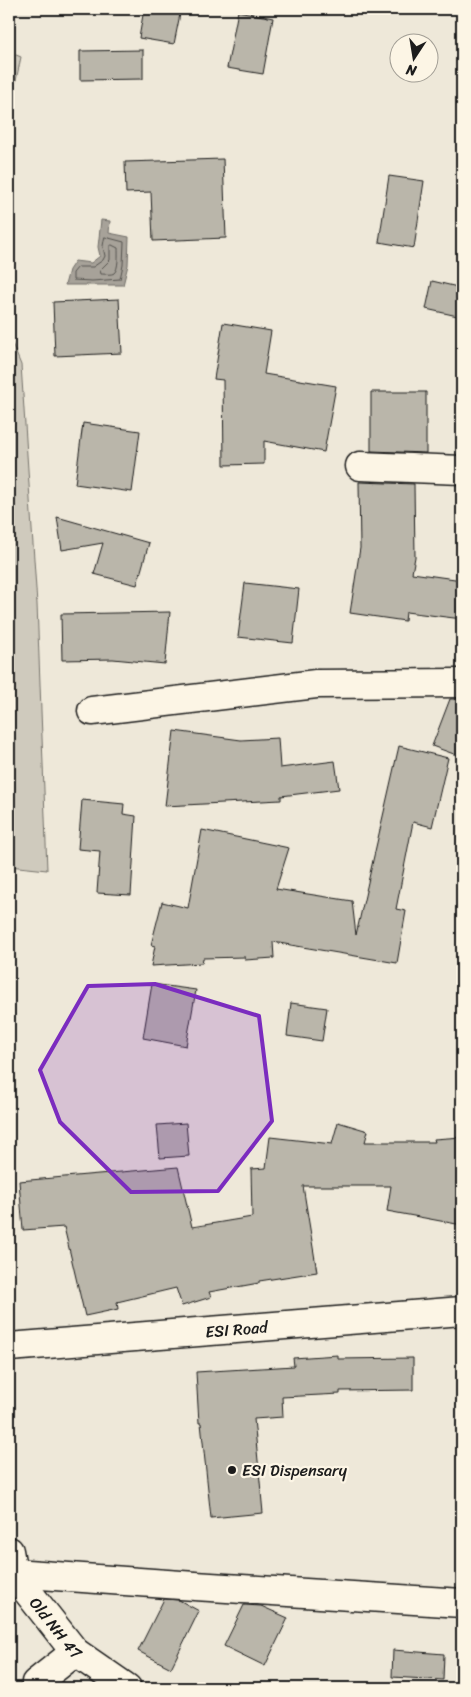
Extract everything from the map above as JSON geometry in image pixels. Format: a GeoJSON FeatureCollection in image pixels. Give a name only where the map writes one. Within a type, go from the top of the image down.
{"type":"FeatureCollection","features":[{"type":"Feature","properties":{"kind":"street"},"geometry":{"type":"LineString","coordinates":[[360,466],[462,470]]}},
{"type":"Feature","properties":{"kind":"street"},"geometry":{"type":"LineString","coordinates":[[92,711],[316,684],[462,683]]}},
{"type":"Feature","properties":{"kind":"street","name":"ESI Road"},"geometry":{"type":"LineString","coordinates":[[9,1347],[462,1311]]}},
{"type":"Feature","properties":{"kind":"street"},"geometry":{"type":"LineString","coordinates":[[11,1562],[195,1586],[462,1603]]}},
{"type":"Feature","properties":{"kind":"street","name":"Old NH 47"},"geometry":{"type":"LineString","coordinates":[[11,1562],[75,1652],[127,1688]]}},
{"type":"Feature","properties":{"kind":"street"},"geometry":{"type":"LineString","coordinates":[[37,1688],[36,1683],[75,1652]]}},
{"type":"Feature","properties":{"kind":"highlighted area"},"geometry":{"type":"Polygon","coordinates":[[[155,984],[259,1016],[272,1121],[218,1191],[131,1192],[60,1122],[40,1070],[88,986],[155,984]]]}},
{"type":"Feature","properties":{"kind":"shaded area"},"geometry":{"type":"Polygon","coordinates":[[[9,52],[21,57],[9,114],[9,52]]]}},
{"type":"Feature","properties":{"kind":"shaded area"},"geometry":{"type":"Polygon","coordinates":[[[9,336],[21,365],[37,604],[47,870],[9,866],[9,336]]]}},
{"type":"Feature","properties":{"kind":"water"},"geometry":{"type":"Polygon","coordinates":[[[101,220],[110,221],[109,233],[129,237],[128,265],[123,285],[65,285],[69,270],[75,261],[91,263],[100,256],[98,247],[101,220]]]}},
{"type":"Feature","properties":{"kind":"building"},"geometry":{"type":"Polygon","coordinates":[[[144,9],[180,14],[174,44],[139,38],[144,9]]]}},
{"type":"Feature","properties":{"kind":"building"},"geometry":{"type":"Polygon","coordinates":[[[238,11],[273,18],[263,74],[227,68],[238,11]]]}},
{"type":"Feature","properties":{"kind":"building"},"geometry":{"type":"Polygon","coordinates":[[[143,50],[143,79],[80,80],[80,51],[143,50]]]}},
{"type":"Feature","properties":{"kind":"building"},"geometry":{"type":"Polygon","coordinates":[[[223,159],[226,238],[153,241],[151,192],[126,193],[125,162],[223,159]]]}},
{"type":"Feature","properties":{"kind":"building"},"geometry":{"type":"Polygon","coordinates":[[[389,176],[424,181],[414,248],[379,242],[389,176]]]}},
{"type":"Feature","properties":{"kind":"building"},"geometry":{"type":"Polygon","coordinates":[[[432,281],[462,288],[462,317],[426,309],[432,281]]]}},
{"type":"Feature","properties":{"kind":"building"},"geometry":{"type":"Polygon","coordinates":[[[119,299],[122,353],[55,356],[53,302],[119,299]]]}},
{"type":"Feature","properties":{"kind":"building"},"geometry":{"type":"Polygon","coordinates":[[[223,323],[271,331],[264,374],[336,386],[324,452],[264,441],[264,464],[224,465],[223,380],[214,379],[223,323]]]}},
{"type":"Feature","properties":{"kind":"building"},"geometry":{"type":"Polygon","coordinates":[[[371,392],[426,392],[426,453],[371,451],[371,392]]]}},
{"type":"Feature","properties":{"kind":"building"},"geometry":{"type":"Polygon","coordinates":[[[83,423],[140,431],[132,492],[75,484],[83,423]]]}},
{"type":"Feature","properties":{"kind":"building"},"geometry":{"type":"Polygon","coordinates":[[[359,482],[414,484],[415,557],[412,573],[462,580],[462,619],[406,612],[405,621],[350,613],[360,548],[359,482]]]}},
{"type":"Feature","properties":{"kind":"building"},"geometry":{"type":"Polygon","coordinates":[[[57,517],[149,543],[137,585],[94,574],[103,543],[62,550],[57,517]]]}},
{"type":"Feature","properties":{"kind":"building"},"geometry":{"type":"Polygon","coordinates":[[[245,583],[299,589],[293,643],[238,637],[245,583]]]}},
{"type":"Feature","properties":{"kind":"building"},"geometry":{"type":"Polygon","coordinates":[[[170,612],[165,664],[113,659],[62,660],[61,614],[170,612]]]}},
{"type":"Feature","properties":{"kind":"building"},"geometry":{"type":"Polygon","coordinates":[[[450,699],[462,699],[462,757],[432,746],[450,699]]]}},
{"type":"Feature","properties":{"kind":"building"},"geometry":{"type":"Polygon","coordinates":[[[174,731],[241,740],[278,738],[280,768],[335,761],[339,789],[281,796],[281,800],[165,806],[174,731]]]}},
{"type":"Feature","properties":{"kind":"building"},"geometry":{"type":"Polygon","coordinates":[[[399,746],[448,758],[432,827],[413,822],[396,909],[406,911],[397,963],[273,942],[274,958],[245,960],[245,957],[203,958],[202,963],[151,966],[155,946],[151,945],[162,902],[188,908],[202,830],[289,848],[276,889],[352,901],[356,935],[399,746]]]}},
{"type":"Feature","properties":{"kind":"building"},"geometry":{"type":"Polygon","coordinates":[[[82,800],[124,804],[123,814],[136,816],[131,895],[97,893],[100,851],[78,849],[82,800]]]}},
{"type":"Feature","properties":{"kind":"building"},"geometry":{"type":"Polygon","coordinates":[[[152,984],[196,990],[186,1046],[143,1038],[152,984]]]}},
{"type":"Feature","properties":{"kind":"building"},"geometry":{"type":"Polygon","coordinates":[[[291,1003],[327,1008],[322,1041],[287,1036],[291,1003]]]}},
{"type":"Feature","properties":{"kind":"building"},"geometry":{"type":"Polygon","coordinates":[[[338,1122],[368,1131],[365,1142],[435,1142],[434,1139],[462,1137],[462,1225],[387,1211],[391,1186],[303,1186],[317,1272],[259,1281],[259,1283],[209,1292],[211,1297],[182,1306],[176,1288],[117,1302],[118,1309],[85,1316],[64,1227],[23,1230],[19,1181],[178,1167],[192,1227],[252,1217],[251,1169],[266,1168],[270,1137],[332,1144],[338,1122]]]}},
{"type":"Feature","properties":{"kind":"building"},"geometry":{"type":"Polygon","coordinates":[[[186,1123],[189,1156],[160,1158],[157,1125],[186,1123]]]}},
{"type":"Feature","properties":{"kind":"building"},"geometry":{"type":"Polygon","coordinates":[[[338,1355],[338,1359],[413,1358],[413,1390],[340,1391],[340,1394],[282,1397],[283,1417],[254,1419],[263,1513],[211,1518],[201,1423],[199,1423],[196,1372],[294,1366],[293,1358],[338,1355]]]}},
{"type":"Feature","properties":{"kind":"building"},"geometry":{"type":"Polygon","coordinates":[[[164,1599],[179,1600],[199,1611],[171,1668],[138,1651],[164,1599]]]}},
{"type":"Feature","properties":{"kind":"building"},"geometry":{"type":"Polygon","coordinates":[[[244,1605],[261,1606],[288,1618],[265,1666],[224,1646],[244,1605]]]}},
{"type":"Feature","properties":{"kind":"building"},"geometry":{"type":"Polygon","coordinates":[[[393,1650],[444,1654],[443,1680],[392,1677],[393,1650]]]}},
{"type":"Feature","properties":{"kind":"place","name":"ESI Dispensary"},"geometry":{"type":"Point","coordinates":[232,1470]}}]}
